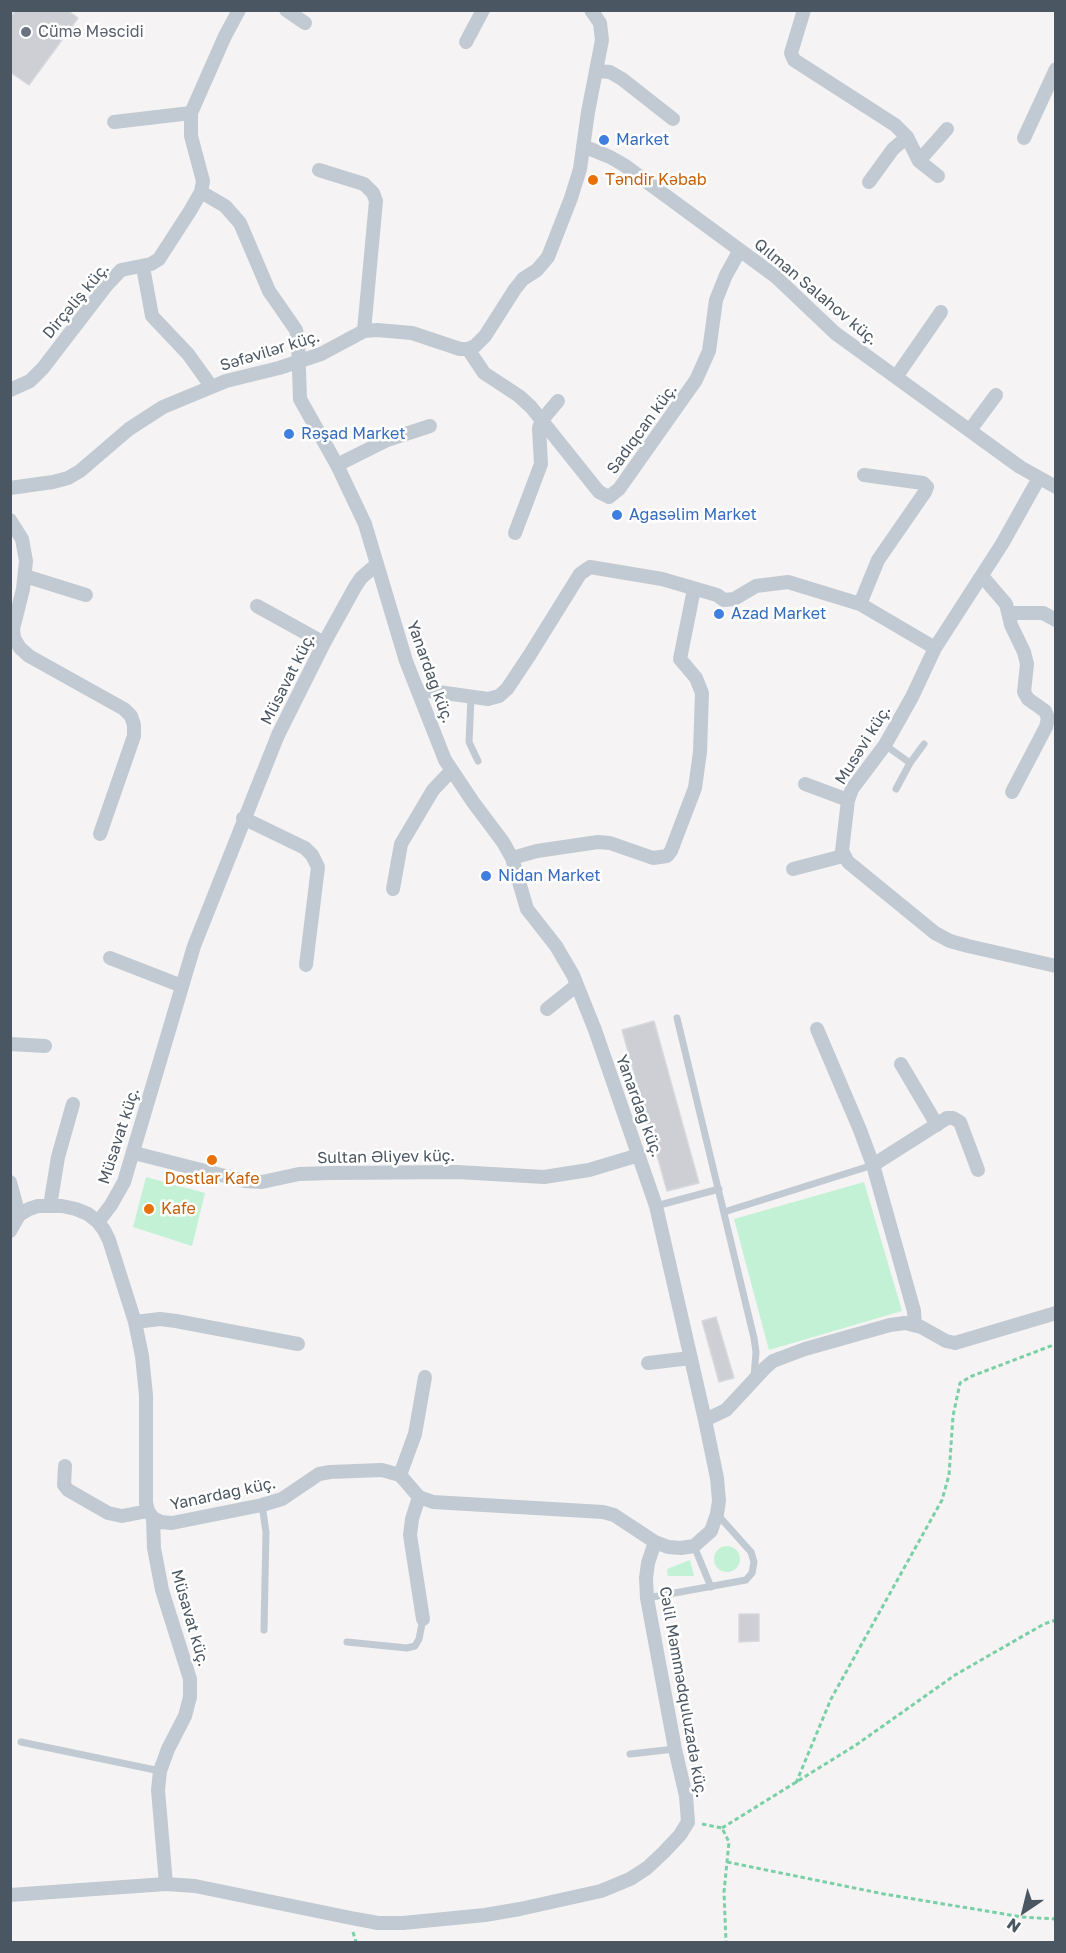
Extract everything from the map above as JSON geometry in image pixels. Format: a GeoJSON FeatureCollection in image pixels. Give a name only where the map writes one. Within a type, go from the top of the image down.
{"type":"FeatureCollection","features":[{"type":"Feature","properties":{"kind":"street"},"geometry":{"type":"LineString","coordinates":[[201,192],[203,181],[191,136],[191,112],[220,46],[239,10]]}},
{"type":"Feature","properties":{"kind":"street"},"geometry":{"type":"LineString","coordinates":[[286,10],[305,23]]}},
{"type":"Feature","properties":{"kind":"street"},"geometry":{"type":"LineString","coordinates":[[466,42],[483,10]]}},
{"type":"Feature","properties":{"kind":"street"},"geometry":{"type":"LineString","coordinates":[[319,170],[364,184],[373,193],[376,201],[364,331],[412,333],[453,348],[468,349],[481,341],[515,289],[548,257],[559,232],[576,184],[602,40],[600,22],[591,10]]}},
{"type":"Feature","properties":{"kind":"street"},"geometry":{"type":"LineString","coordinates":[[804,10],[791,53],[794,60],[895,125],[907,137],[919,161],[938,176]]}},
{"type":"Feature","properties":{"kind":"street"},"geometry":{"type":"LineString","coordinates":[[1024,138],[1056,69]]}},
{"type":"Feature","properties":{"kind":"street"},"geometry":{"type":"LineString","coordinates":[[597,71],[610,72],[622,79],[673,119]]}},
{"type":"Feature","properties":{"kind":"street"},"geometry":{"type":"LineString","coordinates":[[114,122],[191,112]]}},
{"type":"Feature","properties":{"kind":"street"},"geometry":{"type":"LineString","coordinates":[[919,161],[947,129]]}},
{"type":"Feature","properties":{"kind":"street"},"geometry":{"type":"LineString","coordinates":[[869,182],[893,149],[907,137]]}},
{"type":"Feature","properties":{"kind":"street","name":"Qılman Salahov küç."},"geometry":{"type":"LineString","coordinates":[[583,146],[624,165],[784,284],[834,333],[1020,467],[1056,487]]}},
{"type":"Feature","properties":{"kind":"street","name":"Dirçəliş küç."},"geometry":{"type":"LineString","coordinates":[[10,390],[30,381],[43,368],[121,270],[143,267],[159,259],[201,192]]}},
{"type":"Feature","properties":{"kind":"street","name":"Yanardağ küç."},"geometry":{"type":"LineString","coordinates":[[201,192],[225,206],[240,223],[269,291],[296,330],[300,399],[337,465],[365,524],[418,692],[451,771],[503,842],[512,858],[527,909],[566,962],[577,985],[656,1206],[717,1478],[717,1514]]}},
{"type":"Feature","properties":{"kind":"street","name":"Sadıqcan küç."},"geometry":{"type":"LineString","coordinates":[[468,349],[484,373],[519,396],[542,420],[599,492],[609,497],[671,418],[703,368],[709,351],[716,300],[726,275],[740,250]]}},
{"type":"Feature","properties":{"kind":"street"},"geometry":{"type":"LineString","coordinates":[[143,267],[152,316],[185,349],[211,386]]}},
{"type":"Feature","properties":{"kind":"street"},"geometry":{"type":"LineString","coordinates":[[896,376],[941,312]]}},
{"type":"Feature","properties":{"kind":"street","name":"Səfəvilər küç."},"geometry":{"type":"LineString","coordinates":[[10,488],[53,483],[68,478],[145,418],[173,403],[238,377],[279,368],[332,350],[364,331]]}},
{"type":"Feature","properties":{"kind":"street"},"geometry":{"type":"LineString","coordinates":[[970,430],[996,395]]}},
{"type":"Feature","properties":{"kind":"street"},"geometry":{"type":"LineString","coordinates":[[515,533],[541,464],[539,428],[542,420],[558,401]]}},
{"type":"Feature","properties":{"kind":"street"},"geometry":{"type":"LineString","coordinates":[[337,465],[387,440],[430,426]]}},
{"type":"Feature","properties":{"kind":"street"},"geometry":{"type":"LineString","coordinates":[[860,604],[878,560],[927,487],[923,483],[864,475]]}},
{"type":"Feature","properties":{"kind":"street","name":"Musəvi küç."},"geometry":{"type":"LineString","coordinates":[[843,856],[842,845],[848,800],[859,778],[885,745],[912,697],[935,648],[982,576],[1039,478]]}},
{"type":"Feature","properties":{"kind":"street"},"geometry":{"type":"LineString","coordinates":[[10,520],[18,531],[25,551],[25,576],[13,629],[14,638],[20,648],[29,656],[124,709],[134,725],[134,735],[100,834]]}},
{"type":"Feature","properties":{"kind":"street","name":"Müsavat küç."},"geometry":{"type":"LineString","coordinates":[[166,1884],[158,1790],[160,1771],[168,1749],[185,1716],[190,1697],[190,1679],[162,1590],[154,1548],[146,1489],[146,1379],[135,1322],[109,1240],[98,1222],[118,1194],[134,1153],[205,915],[278,735],[324,643],[361,578],[377,564]]}},
{"type":"Feature","properties":{"kind":"street"},"geometry":{"type":"LineString","coordinates":[[418,692],[431,691],[488,699],[499,696],[507,689],[530,656],[580,574],[590,567],[646,575],[717,595],[724,600],[734,598],[756,586],[788,582],[860,604],[935,648]]}},
{"type":"Feature","properties":{"kind":"street"},"geometry":{"type":"LineString","coordinates":[[25,576],[86,595]]}},
{"type":"Feature","properties":{"kind":"street"},"geometry":{"type":"LineString","coordinates":[[982,576],[1006,604],[1011,625],[1024,652],[1027,664],[1024,692],[1028,699],[1045,711],[1048,718],[1046,727],[1012,792]]}},
{"type":"Feature","properties":{"kind":"street"},"geometry":{"type":"LineString","coordinates":[[512,858],[598,842],[610,843],[653,858],[667,856],[671,851],[695,788],[700,752],[702,693],[700,685],[681,659],[694,589]]}},
{"type":"Feature","properties":{"kind":"street"},"geometry":{"type":"LineString","coordinates":[[257,606],[324,643]]}},
{"type":"Feature","properties":{"kind":"street"},"geometry":{"type":"LineString","coordinates":[[1009,613],[1042,613],[1056,620]]}},
{"type":"Feature","properties":{"kind":"street"},"geometry":{"type":"LineString","coordinates":[[393,889],[401,844],[433,790],[451,771]]}},
{"type":"Feature","properties":{"kind":"street"},"geometry":{"type":"LineString","coordinates":[[805,784],[848,800]]}},
{"type":"Feature","properties":{"kind":"street"},"geometry":{"type":"LineString","coordinates":[[243,818],[305,848],[312,855],[318,867],[306,965]]}},
{"type":"Feature","properties":{"kind":"street"},"geometry":{"type":"LineString","coordinates":[[793,869],[843,856],[935,933],[950,941],[1056,966]]}},
{"type":"Feature","properties":{"kind":"street"},"geometry":{"type":"LineString","coordinates":[[110,958],[182,987]]}},
{"type":"Feature","properties":{"kind":"street"},"geometry":{"type":"LineString","coordinates":[[547,1009],[577,985]]}},
{"type":"Feature","properties":{"kind":"street"},"geometry":{"type":"LineString","coordinates":[[817,1029],[873,1165],[914,1311],[915,1325]]}},
{"type":"Feature","properties":{"kind":"street"},"geometry":{"type":"LineString","coordinates":[[10,1044],[45,1046]]}},
{"type":"Feature","properties":{"kind":"street"},"geometry":{"type":"LineString","coordinates":[[901,1064],[936,1125]]}},
{"type":"Feature","properties":{"kind":"street"},"geometry":{"type":"LineString","coordinates":[[50,1206],[58,1157],[73,1104]]}},
{"type":"Feature","properties":{"kind":"street"},"geometry":{"type":"LineString","coordinates":[[873,1165],[947,1118],[953,1118],[960,1122],[978,1170]]}},
{"type":"Feature","properties":{"kind":"street","name":"Sultan Əliyev küç."},"geometry":{"type":"LineString","coordinates":[[134,1153],[245,1181],[262,1182],[292,1175],[331,1173],[458,1172],[544,1177],[589,1170],[639,1155]]}},
{"type":"Feature","properties":{"kind":"street"},"geometry":{"type":"LineString","coordinates":[[10,1182],[19,1215]]}},
{"type":"Feature","properties":{"kind":"street"},"geometry":{"type":"LineString","coordinates":[[10,1231],[19,1215],[29,1209],[50,1206],[76,1209],[88,1214],[98,1222]]}},
{"type":"Feature","properties":{"kind":"street"},"geometry":{"type":"LineString","coordinates":[[705,1420],[726,1410],[773,1361],[805,1349],[890,1325],[915,1325],[946,1341],[955,1343],[1056,1313]]}},
{"type":"Feature","properties":{"kind":"street"},"geometry":{"type":"LineString","coordinates":[[135,1322],[160,1319],[176,1321],[298,1344]]}},
{"type":"Feature","properties":{"kind":"street"},"geometry":{"type":"LineString","coordinates":[[648,1363],[691,1358]]}},
{"type":"Feature","properties":{"kind":"street"},"geometry":{"type":"LineString","coordinates":[[425,1377],[415,1434],[400,1475],[419,1497],[446,1504],[603,1512],[614,1515],[655,1542],[668,1547],[681,1548],[694,1545],[711,1531],[717,1514]]}},
{"type":"Feature","properties":{"kind":"street","name":"Yanardağ küç."},"geometry":{"type":"LineString","coordinates":[[65,1466],[64,1485],[68,1490],[108,1513],[122,1516],[151,1515],[161,1522],[172,1523],[282,1499],[319,1474],[382,1470],[400,1475]]}},
{"type":"Feature","properties":{"kind":"street"},"geometry":{"type":"LineString","coordinates":[[419,1497],[410,1535],[423,1619]]}},
{"type":"Feature","properties":{"kind":"street","name":"Cəlil Məmmədquluzadə küç."},"geometry":{"type":"LineString","coordinates":[[10,1894],[25,1895],[166,1884],[195,1886],[378,1923],[427,1922],[485,1916],[574,1898],[616,1886],[647,1868],[680,1835],[688,1822],[686,1796],[647,1598],[648,1563],[655,1542]]}},
{"type":"Feature","properties":{"kind":"lane"},"geometry":{"type":"LineString","coordinates":[[471,698],[469,742],[478,761]]}},
{"type":"Feature","properties":{"kind":"lane"},"geometry":{"type":"LineString","coordinates":[[896,789],[910,763],[924,744]]}},
{"type":"Feature","properties":{"kind":"lane"},"geometry":{"type":"LineString","coordinates":[[885,745],[910,763]]}},
{"type":"Feature","properties":{"kind":"lane"},"geometry":{"type":"LineString","coordinates":[[677,1018],[754,1338],[756,1352],[753,1380]]}},
{"type":"Feature","properties":{"kind":"lane"},"geometry":{"type":"LineString","coordinates":[[724,1212],[873,1165]]}},
{"type":"Feature","properties":{"kind":"lane"},"geometry":{"type":"LineString","coordinates":[[656,1206],[719,1189]]}},
{"type":"Feature","properties":{"kind":"lane"},"geometry":{"type":"LineString","coordinates":[[262,1505],[266,1532],[264,1630]]}},
{"type":"Feature","properties":{"kind":"lane"},"geometry":{"type":"LineString","coordinates":[[647,1598],[746,1580],[752,1573],[754,1562],[751,1552],[717,1514]]}},
{"type":"Feature","properties":{"kind":"lane"},"geometry":{"type":"LineString","coordinates":[[694,1545],[711,1587]]}},
{"type":"Feature","properties":{"kind":"lane"},"geometry":{"type":"LineString","coordinates":[[347,1642],[407,1648],[415,1646],[419,1639],[423,1619]]}},
{"type":"Feature","properties":{"kind":"lane"},"geometry":{"type":"LineString","coordinates":[[21,1742],[160,1771]]}},
{"type":"Feature","properties":{"kind":"lane"},"geometry":{"type":"LineString","coordinates":[[630,1754],[675,1749]]}},
{"type":"Feature","properties":{"kind":"path"},"geometry":{"type":"LineString","coordinates":[[796,1783],[831,1699],[942,1500],[949,1475],[953,1416],[960,1383],[972,1376],[1056,1344]]}},
{"type":"Feature","properties":{"kind":"path"},"geometry":{"type":"LineString","coordinates":[[688,1822],[722,1828],[856,1745],[955,1676],[1044,1624],[1056,1620]]}},
{"type":"Feature","properties":{"kind":"path"},"geometry":{"type":"LineString","coordinates":[[722,1828],[729,1842],[724,1892],[726,1942]]}},
{"type":"Feature","properties":{"kind":"path"},"geometry":{"type":"LineString","coordinates":[[727,1862],[884,1894],[1022,1917],[1056,1919]]}},
{"type":"Feature","properties":{"kind":"green space"},"geometry":{"type":"Polygon","coordinates":[[[146,1177],[205,1193],[192,1246],[133,1227],[146,1177]]]}},
{"type":"Feature","properties":{"kind":"green space"},"geometry":{"type":"Polygon","coordinates":[[[864,1182],[902,1311],[769,1350],[734,1219],[864,1182]]]}},
{"type":"Feature","properties":{"kind":"green space"},"geometry":{"type":"Polygon","coordinates":[[[727,1546],[736,1550],[740,1559],[736,1568],[727,1572],[718,1568],[714,1559],[718,1550],[727,1546]]]}},
{"type":"Feature","properties":{"kind":"green space"},"geometry":{"type":"Polygon","coordinates":[[[690,1560],[694,1576],[668,1576],[667,1569],[690,1560]]]}},
{"type":"Feature","properties":{"kind":"building"},"geometry":{"type":"Polygon","coordinates":[[[16,10],[67,10],[78,18],[29,85],[10,72],[10,18],[16,10]]]}},
{"type":"Feature","properties":{"kind":"building"},"geometry":{"type":"Polygon","coordinates":[[[654,1021],[699,1183],[667,1191],[622,1030],[654,1021]]]}},
{"type":"Feature","properties":{"kind":"building"},"geometry":{"type":"Polygon","coordinates":[[[716,1317],[734,1378],[719,1382],[702,1321],[716,1317]]]}},
{"type":"Feature","properties":{"kind":"building"},"geometry":{"type":"Polygon","coordinates":[[[739,1614],[759,1614],[759,1641],[739,1642],[739,1614]]]}},
{"type":"Feature","properties":{"kind":"place","name":"Cümə Məscidi"},"geometry":{"type":"Point","coordinates":[26,32]}},
{"type":"Feature","properties":{"kind":"place","name":"Market"},"geometry":{"type":"Point","coordinates":[604,140]}},
{"type":"Feature","properties":{"kind":"place","name":"Təndir Kəbab"},"geometry":{"type":"Point","coordinates":[593,180]}},
{"type":"Feature","properties":{"kind":"place","name":"Rəşad Market"},"geometry":{"type":"Point","coordinates":[289,434]}},
{"type":"Feature","properties":{"kind":"place","name":"Ağasəlim Market"},"geometry":{"type":"Point","coordinates":[617,515]}},
{"type":"Feature","properties":{"kind":"place","name":"Azad Market"},"geometry":{"type":"Point","coordinates":[719,614]}},
{"type":"Feature","properties":{"kind":"place","name":"Nidan Market"},"geometry":{"type":"Point","coordinates":[486,876]}},
{"type":"Feature","properties":{"kind":"place","name":"Dostlar Kafe"},"geometry":{"type":"Point","coordinates":[212,1160]}},
{"type":"Feature","properties":{"kind":"place","name":"Kafe"},"geometry":{"type":"Point","coordinates":[149,1209]}}]}
